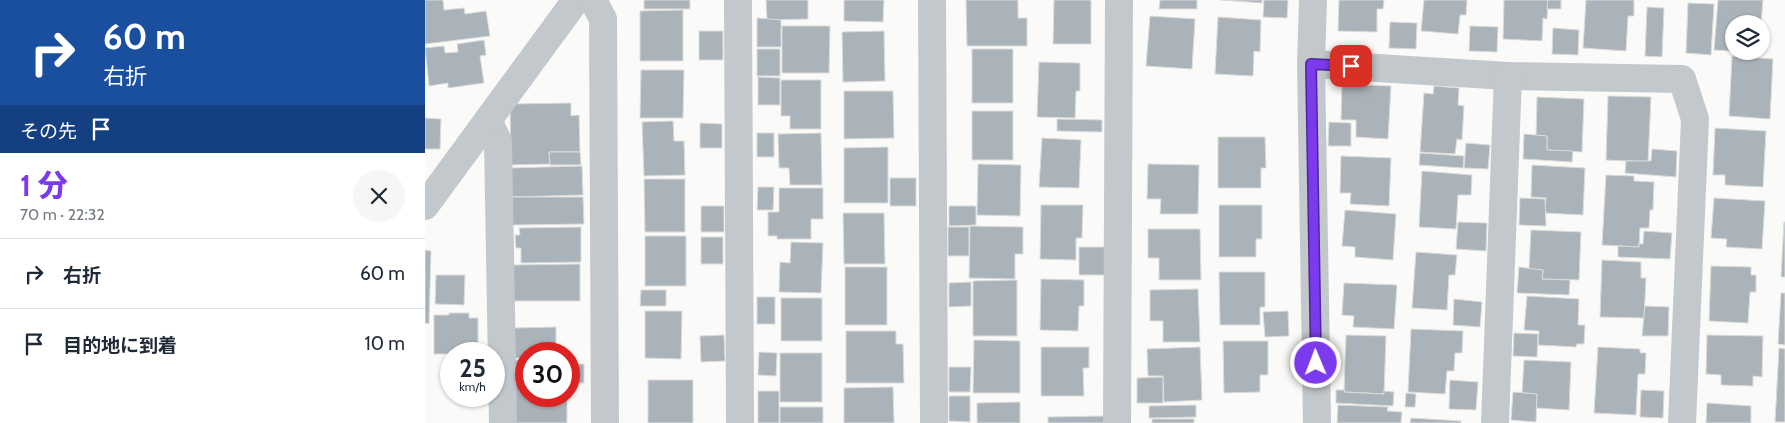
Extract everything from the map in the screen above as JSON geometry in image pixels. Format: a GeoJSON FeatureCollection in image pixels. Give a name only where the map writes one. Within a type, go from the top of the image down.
{"type":"FeatureCollection","features":[{"type":"Feature","properties":{"kind":"street"},"geometry":{"type":"LineString","coordinates":[[425,206],[576,0]]}},
{"type":"Feature","properties":{"kind":"street"},"geometry":{"type":"LineString","coordinates":[[593,0],[603,19],[605,423]]}},
{"type":"Feature","properties":{"kind":"street"},"geometry":{"type":"LineString","coordinates":[[738,0],[740,423]]}},
{"type":"Feature","properties":{"kind":"street"},"geometry":{"type":"LineString","coordinates":[[932,0],[934,423]]}},
{"type":"Feature","properties":{"kind":"street"},"geometry":{"type":"LineString","coordinates":[[1117,423],[1119,0]]}},
{"type":"Feature","properties":{"kind":"street"},"geometry":{"type":"LineString","coordinates":[[1313,0],[1311,64],[1317,423]]}},
{"type":"Feature","properties":{"kind":"street"},"geometry":{"type":"LineString","coordinates":[[1311,64],[1508,76],[1682,79],[1695,119],[1682,423]]}},
{"type":"Feature","properties":{"kind":"street"},"geometry":{"type":"LineString","coordinates":[[1495,423],[1508,76]]}},
{"type":"Feature","properties":{"kind":"street"},"geometry":{"type":"LineString","coordinates":[[488,120],[497,141],[503,423]]}},
{"type":"Feature","properties":{"kind":"building"},"geometry":{"type":"Polygon","coordinates":[[[425,0],[443,0],[444,10],[464,8],[465,14],[486,11],[490,36],[425,44],[425,0]]]}},
{"type":"Feature","properties":{"kind":"building"},"geometry":{"type":"Polygon","coordinates":[[[644,0],[690,0],[690,9],[644,9],[644,0]]]}},
{"type":"Feature","properties":{"kind":"building"},"geometry":{"type":"Polygon","coordinates":[[[766,0],[808,0],[808,19],[767,20],[766,0]]]}},
{"type":"Feature","properties":{"kind":"building"},"geometry":{"type":"Polygon","coordinates":[[[844,0],[884,0],[883,22],[844,21],[844,0]]]}},
{"type":"Feature","properties":{"kind":"building"},"geometry":{"type":"Polygon","coordinates":[[[966,0],[1018,0],[1018,18],[1027,18],[1027,46],[967,46],[966,0]]]}},
{"type":"Feature","properties":{"kind":"building"},"geometry":{"type":"Polygon","coordinates":[[[1054,0],[1091,0],[1091,44],[1053,44],[1054,0]]]}},
{"type":"Feature","properties":{"kind":"building"},"geometry":{"type":"Polygon","coordinates":[[[1160,0],[1197,0],[1197,9],[1159,9],[1160,0]]]}},
{"type":"Feature","properties":{"kind":"building"},"geometry":{"type":"Polygon","coordinates":[[[1221,0],[1262,0],[1262,3],[1221,0]]]}},
{"type":"Feature","properties":{"kind":"building"},"geometry":{"type":"Polygon","coordinates":[[[1264,0],[1288,0],[1287,18],[1263,17],[1264,0]]]}},
{"type":"Feature","properties":{"kind":"building"},"geometry":{"type":"Polygon","coordinates":[[[1339,0],[1384,0],[1383,9],[1377,9],[1377,32],[1338,31],[1339,0]]]}},
{"type":"Feature","properties":{"kind":"building"},"geometry":{"type":"Polygon","coordinates":[[[1424,0],[1467,0],[1466,15],[1460,15],[1458,34],[1421,31],[1424,0]]]}},
{"type":"Feature","properties":{"kind":"building"},"geometry":{"type":"Polygon","coordinates":[[[1504,0],[1548,0],[1547,19],[1543,18],[1542,41],[1503,39],[1504,0]]]}},
{"type":"Feature","properties":{"kind":"building"},"geometry":{"type":"Polygon","coordinates":[[[1548,0],[1561,0],[1561,9],[1547,9],[1548,0]]]}},
{"type":"Feature","properties":{"kind":"building"},"geometry":{"type":"Polygon","coordinates":[[[1586,0],[1634,0],[1634,16],[1628,16],[1626,51],[1583,48],[1586,0]]]}},
{"type":"Feature","properties":{"kind":"building"},"geometry":{"type":"Polygon","coordinates":[[[1718,0],[1763,0],[1762,15],[1725,15],[1725,51],[1714,50],[1718,0]]]}},
{"type":"Feature","properties":{"kind":"building"},"geometry":{"type":"Polygon","coordinates":[[[1688,3],[1714,4],[1711,55],[1686,53],[1688,3]]]}},
{"type":"Feature","properties":{"kind":"building"},"geometry":{"type":"Polygon","coordinates":[[[1647,7],[1664,8],[1662,57],[1645,56],[1647,7]]]}},
{"type":"Feature","properties":{"kind":"building"},"geometry":{"type":"Polygon","coordinates":[[[683,10],[683,61],[640,61],[640,11],[683,10]]]}},
{"type":"Feature","properties":{"kind":"building"},"geometry":{"type":"Polygon","coordinates":[[[1150,16],[1195,19],[1192,69],[1146,66],[1150,16]]]}},
{"type":"Feature","properties":{"kind":"building"},"geometry":{"type":"Polygon","coordinates":[[[1218,17],[1261,20],[1260,52],[1254,51],[1253,76],[1215,74],[1218,17]]]}},
{"type":"Feature","properties":{"kind":"building"},"geometry":{"type":"Polygon","coordinates":[[[757,18],[781,20],[781,47],[757,47],[757,18]]]}},
{"type":"Feature","properties":{"kind":"building"},"geometry":{"type":"Polygon","coordinates":[[[1390,22],[1417,23],[1416,49],[1389,48],[1390,22]]]}},
{"type":"Feature","properties":{"kind":"building"},"geometry":{"type":"Polygon","coordinates":[[[782,26],[830,26],[829,73],[782,73],[782,26]]]}},
{"type":"Feature","properties":{"kind":"building"},"geometry":{"type":"Polygon","coordinates":[[[1470,26],[1498,27],[1497,52],[1469,51],[1470,26]]]}},
{"type":"Feature","properties":{"kind":"building"},"geometry":{"type":"Polygon","coordinates":[[[1553,28],[1579,30],[1578,55],[1552,54],[1553,28]]]}},
{"type":"Feature","properties":{"kind":"building"},"geometry":{"type":"Polygon","coordinates":[[[699,31],[723,31],[723,60],[699,60],[699,31]]]}},
{"type":"Feature","properties":{"kind":"building"},"geometry":{"type":"Polygon","coordinates":[[[884,31],[885,81],[843,82],[842,32],[884,31]]]}},
{"type":"Feature","properties":{"kind":"building"},"geometry":{"type":"Polygon","coordinates":[[[484,40],[486,55],[480,56],[484,83],[448,88],[448,83],[429,86],[425,48],[444,46],[445,53],[458,52],[457,44],[484,40]]]}},
{"type":"Feature","properties":{"kind":"building"},"geometry":{"type":"Polygon","coordinates":[[[757,49],[780,49],[780,76],[757,76],[757,49]]]}},
{"type":"Feature","properties":{"kind":"building"},"geometry":{"type":"Polygon","coordinates":[[[972,49],[1013,49],[1013,103],[972,103],[972,49]]]}},
{"type":"Feature","properties":{"kind":"building"},"geometry":{"type":"Polygon","coordinates":[[[1773,59],[1770,119],[1729,116],[1732,60],[1773,59]]]}},
{"type":"Feature","properties":{"kind":"building"},"geometry":{"type":"Polygon","coordinates":[[[1039,62],[1080,63],[1080,91],[1076,91],[1075,118],[1037,117],[1039,62]]]}},
{"type":"Feature","properties":{"kind":"building"},"geometry":{"type":"Polygon","coordinates":[[[641,70],[684,70],[683,118],[640,118],[641,70]]]}},
{"type":"Feature","properties":{"kind":"building"},"geometry":{"type":"Polygon","coordinates":[[[758,77],[780,78],[780,105],[758,105],[758,77]]]}},
{"type":"Feature","properties":{"kind":"building"},"geometry":{"type":"Polygon","coordinates":[[[781,80],[821,80],[821,129],[790,129],[790,116],[781,116],[781,80]]]}},
{"type":"Feature","properties":{"kind":"building"},"geometry":{"type":"Polygon","coordinates":[[[1342,84],[1391,86],[1388,139],[1356,137],[1356,120],[1341,120],[1342,84]]]}},
{"type":"Feature","properties":{"kind":"building"},"geometry":{"type":"Polygon","coordinates":[[[1434,86],[1459,88],[1458,105],[1464,106],[1462,140],[1457,139],[1455,154],[1420,152],[1424,93],[1433,94],[1434,86]]]}},
{"type":"Feature","properties":{"kind":"building"},"geometry":{"type":"Polygon","coordinates":[[[844,91],[893,91],[894,138],[844,139],[844,91]]]}},
{"type":"Feature","properties":{"kind":"building"},"geometry":{"type":"Polygon","coordinates":[[[1608,96],[1651,97],[1648,162],[1606,160],[1608,96]]]}},
{"type":"Feature","properties":{"kind":"building"},"geometry":{"type":"Polygon","coordinates":[[[1537,97],[1584,99],[1582,152],[1547,150],[1547,136],[1536,136],[1537,97]]]}},
{"type":"Feature","properties":{"kind":"building"},"geometry":{"type":"Polygon","coordinates":[[[571,103],[571,116],[579,115],[580,152],[549,152],[550,164],[511,165],[510,104],[571,103]]]}},
{"type":"Feature","properties":{"kind":"building"},"geometry":{"type":"Polygon","coordinates":[[[972,111],[1013,111],[1013,160],[972,160],[972,111]]]}},
{"type":"Feature","properties":{"kind":"building"},"geometry":{"type":"Polygon","coordinates":[[[425,118],[441,119],[440,149],[425,149],[425,118]]]}},
{"type":"Feature","properties":{"kind":"building"},"geometry":{"type":"Polygon","coordinates":[[[1057,119],[1102,120],[1102,132],[1057,131],[1057,119]]]}},
{"type":"Feature","properties":{"kind":"building"},"geometry":{"type":"Polygon","coordinates":[[[673,121],[674,141],[684,141],[685,175],[644,176],[642,122],[673,121]]]}},
{"type":"Feature","properties":{"kind":"building"},"geometry":{"type":"Polygon","coordinates":[[[1329,122],[1351,123],[1351,146],[1328,146],[1329,122]]]}},
{"type":"Feature","properties":{"kind":"building"},"geometry":{"type":"Polygon","coordinates":[[[700,123],[722,124],[722,148],[700,148],[700,123]]]}},
{"type":"Feature","properties":{"kind":"building"},"geometry":{"type":"Polygon","coordinates":[[[1715,128],[1766,131],[1763,187],[1725,185],[1725,175],[1713,175],[1715,128]]]}},
{"type":"Feature","properties":{"kind":"building"},"geometry":{"type":"Polygon","coordinates":[[[757,133],[774,133],[774,157],[757,157],[757,133]]]}},
{"type":"Feature","properties":{"kind":"building"},"geometry":{"type":"Polygon","coordinates":[[[821,133],[822,185],[790,185],[789,168],[779,168],[778,134],[821,133]]]}},
{"type":"Feature","properties":{"kind":"building"},"geometry":{"type":"Polygon","coordinates":[[[1524,134],[1547,136],[1547,150],[1573,151],[1572,162],[1523,159],[1524,134]]]}},
{"type":"Feature","properties":{"kind":"building"},"geometry":{"type":"Polygon","coordinates":[[[1218,137],[1265,137],[1266,168],[1261,168],[1261,188],[1218,188],[1218,137]]]}},
{"type":"Feature","properties":{"kind":"building"},"geometry":{"type":"Polygon","coordinates":[[[1042,138],[1081,140],[1079,188],[1039,187],[1042,138]]]}},
{"type":"Feature","properties":{"kind":"building"},"geometry":{"type":"Polygon","coordinates":[[[1466,143],[1490,145],[1488,169],[1464,168],[1466,143]]]}},
{"type":"Feature","properties":{"kind":"building"},"geometry":{"type":"Polygon","coordinates":[[[888,147],[888,203],[844,203],[844,148],[888,147]]]}},
{"type":"Feature","properties":{"kind":"building"},"geometry":{"type":"Polygon","coordinates":[[[1652,149],[1677,151],[1676,177],[1625,173],[1626,161],[1651,161],[1652,149]]]}},
{"type":"Feature","properties":{"kind":"building"},"geometry":{"type":"Polygon","coordinates":[[[549,152],[580,152],[581,165],[550,165],[549,152]]]}},
{"type":"Feature","properties":{"kind":"building"},"geometry":{"type":"Polygon","coordinates":[[[1420,153],[1464,156],[1463,168],[1419,165],[1420,153]]]}},
{"type":"Feature","properties":{"kind":"building"},"geometry":{"type":"Polygon","coordinates":[[[1341,156],[1391,158],[1389,206],[1350,204],[1351,193],[1340,193],[1341,156]]]}},
{"type":"Feature","properties":{"kind":"building"},"geometry":{"type":"Polygon","coordinates":[[[978,164],[1021,165],[1020,216],[977,215],[978,164]]]}},
{"type":"Feature","properties":{"kind":"building"},"geometry":{"type":"Polygon","coordinates":[[[1148,164],[1199,165],[1198,214],[1160,214],[1161,199],[1147,199],[1148,164]]]}},
{"type":"Feature","properties":{"kind":"building"},"geometry":{"type":"Polygon","coordinates":[[[1532,165],[1585,168],[1583,215],[1545,213],[1546,198],[1531,197],[1532,165]]]}},
{"type":"Feature","properties":{"kind":"building"},"geometry":{"type":"Polygon","coordinates":[[[582,166],[583,195],[511,197],[510,168],[582,166]]]}},
{"type":"Feature","properties":{"kind":"building"},"geometry":{"type":"Polygon","coordinates":[[[1422,171],[1472,175],[1471,195],[1458,195],[1456,229],[1419,227],[1422,171]]]}},
{"type":"Feature","properties":{"kind":"building"},"geometry":{"type":"Polygon","coordinates":[[[1606,175],[1634,176],[1634,181],[1654,182],[1653,210],[1650,210],[1649,228],[1640,228],[1639,247],[1602,245],[1606,175]]]}},
{"type":"Feature","properties":{"kind":"building"},"geometry":{"type":"Polygon","coordinates":[[[890,178],[916,178],[916,206],[890,206],[890,178]]]}},
{"type":"Feature","properties":{"kind":"building"},"geometry":{"type":"Polygon","coordinates":[[[644,179],[685,179],[685,232],[645,232],[644,179]]]}},
{"type":"Feature","properties":{"kind":"building"},"geometry":{"type":"Polygon","coordinates":[[[758,187],[774,187],[773,210],[757,210],[758,187]]]}},
{"type":"Feature","properties":{"kind":"building"},"geometry":{"type":"Polygon","coordinates":[[[779,188],[823,188],[823,219],[811,219],[811,239],[777,239],[777,236],[768,236],[768,212],[779,212],[779,188]]]}},
{"type":"Feature","properties":{"kind":"building"},"geometry":{"type":"Polygon","coordinates":[[[512,197],[583,197],[584,224],[512,225],[512,197]]]}},
{"type":"Feature","properties":{"kind":"building"},"geometry":{"type":"Polygon","coordinates":[[[1520,198],[1545,199],[1546,226],[1519,225],[1520,198]]]}},
{"type":"Feature","properties":{"kind":"building"},"geometry":{"type":"Polygon","coordinates":[[[1714,198],[1765,201],[1762,249],[1726,247],[1727,239],[1711,238],[1714,198]]]}},
{"type":"Feature","properties":{"kind":"building"},"geometry":{"type":"Polygon","coordinates":[[[1041,205],[1083,205],[1082,238],[1076,238],[1076,260],[1040,259],[1041,205]]]}},
{"type":"Feature","properties":{"kind":"building"},"geometry":{"type":"Polygon","coordinates":[[[1219,205],[1262,205],[1262,239],[1256,239],[1256,257],[1219,257],[1219,205]]]}},
{"type":"Feature","properties":{"kind":"building"},"geometry":{"type":"Polygon","coordinates":[[[701,206],[724,206],[724,232],[701,232],[701,206]]]}},
{"type":"Feature","properties":{"kind":"building"},"geometry":{"type":"Polygon","coordinates":[[[949,206],[976,206],[976,225],[949,226],[949,206]]]}},
{"type":"Feature","properties":{"kind":"building"},"geometry":{"type":"Polygon","coordinates":[[[1345,210],[1396,214],[1393,260],[1355,257],[1355,247],[1342,246],[1345,210]]]}},
{"type":"Feature","properties":{"kind":"building"},"geometry":{"type":"Polygon","coordinates":[[[843,213],[884,213],[885,264],[844,264],[843,213]]]}},
{"type":"Feature","properties":{"kind":"building"},"geometry":{"type":"Polygon","coordinates":[[[1458,222],[1487,223],[1486,251],[1456,249],[1458,222]]]}},
{"type":"Feature","properties":{"kind":"building"},"geometry":{"type":"Polygon","coordinates":[[[1784,222],[1785,277],[1781,277],[1784,222]]]}},
{"type":"Feature","properties":{"kind":"building"},"geometry":{"type":"Polygon","coordinates":[[[970,226],[1023,227],[1023,254],[1015,254],[1015,279],[969,278],[970,226]]]}},
{"type":"Feature","properties":{"kind":"building"},"geometry":{"type":"Polygon","coordinates":[[[581,227],[581,262],[521,263],[521,248],[516,248],[515,235],[520,235],[519,228],[581,227]]]}},
{"type":"Feature","properties":{"kind":"building"},"geometry":{"type":"Polygon","coordinates":[[[948,227],[969,227],[969,256],[948,256],[948,227]]]}},
{"type":"Feature","properties":{"kind":"building"},"geometry":{"type":"Polygon","coordinates":[[[1148,229],[1200,229],[1201,280],[1159,280],[1159,258],[1148,258],[1148,229]]]}},
{"type":"Feature","properties":{"kind":"building"},"geometry":{"type":"Polygon","coordinates":[[[1531,230],[1581,232],[1579,280],[1542,279],[1543,270],[1529,269],[1531,230]]]}},
{"type":"Feature","properties":{"kind":"building"},"geometry":{"type":"Polygon","coordinates":[[[1644,231],[1672,233],[1670,259],[1618,257],[1618,246],[1639,247],[1639,244],[1643,244],[1644,231]]]}},
{"type":"Feature","properties":{"kind":"building"},"geometry":{"type":"Polygon","coordinates":[[[645,236],[686,236],[686,286],[645,286],[645,236]]]}},
{"type":"Feature","properties":{"kind":"building"},"geometry":{"type":"Polygon","coordinates":[[[701,237],[723,237],[723,264],[701,264],[701,237]]]}},
{"type":"Feature","properties":{"kind":"building"},"geometry":{"type":"Polygon","coordinates":[[[791,242],[823,243],[821,293],[779,292],[780,262],[790,263],[791,242]]]}},
{"type":"Feature","properties":{"kind":"building"},"geometry":{"type":"Polygon","coordinates":[[[1079,247],[1105,247],[1105,275],[1079,275],[1079,247]]]}},
{"type":"Feature","properties":{"kind":"building"},"geometry":{"type":"Polygon","coordinates":[[[425,250],[431,251],[429,324],[425,323],[425,250]]]}},
{"type":"Feature","properties":{"kind":"building"},"geometry":{"type":"Polygon","coordinates":[[[1416,252],[1457,255],[1455,275],[1449,275],[1447,310],[1412,308],[1416,252]]]}},
{"type":"Feature","properties":{"kind":"building"},"geometry":{"type":"Polygon","coordinates":[[[1602,260],[1641,262],[1641,278],[1646,278],[1644,318],[1600,317],[1602,260]]]}},
{"type":"Feature","properties":{"kind":"building"},"geometry":{"type":"Polygon","coordinates":[[[580,264],[580,301],[512,301],[512,265],[580,264]]]}},
{"type":"Feature","properties":{"kind":"building"},"geometry":{"type":"Polygon","coordinates":[[[1711,266],[1751,267],[1751,275],[1756,275],[1756,292],[1750,292],[1748,323],[1709,321],[1711,266]]]}},
{"type":"Feature","properties":{"kind":"building"},"geometry":{"type":"Polygon","coordinates":[[[845,267],[887,267],[887,325],[845,325],[845,267]]]}},
{"type":"Feature","properties":{"kind":"building"},"geometry":{"type":"Polygon","coordinates":[[[1519,267],[1543,270],[1542,279],[1570,280],[1569,295],[1517,293],[1519,267]]]}},
{"type":"Feature","properties":{"kind":"building"},"geometry":{"type":"Polygon","coordinates":[[[1219,272],[1265,272],[1265,307],[1260,307],[1260,325],[1220,325],[1219,272]]]}},
{"type":"Feature","properties":{"kind":"building"},"geometry":{"type":"Polygon","coordinates":[[[436,275],[465,275],[464,305],[435,304],[436,275]]]}},
{"type":"Feature","properties":{"kind":"building"},"geometry":{"type":"Polygon","coordinates":[[[1041,279],[1084,280],[1084,306],[1079,306],[1078,331],[1040,330],[1041,279]]]}},
{"type":"Feature","properties":{"kind":"building"},"geometry":{"type":"Polygon","coordinates":[[[1017,280],[1017,336],[973,336],[973,281],[1017,280]]]}},
{"type":"Feature","properties":{"kind":"building"},"geometry":{"type":"Polygon","coordinates":[[[971,282],[971,306],[949,307],[949,283],[971,282]]]}},
{"type":"Feature","properties":{"kind":"building"},"geometry":{"type":"Polygon","coordinates":[[[1344,283],[1397,285],[1394,329],[1353,327],[1354,316],[1342,315],[1344,283]]]}},
{"type":"Feature","properties":{"kind":"building"},"geometry":{"type":"Polygon","coordinates":[[[1198,289],[1200,342],[1163,342],[1163,321],[1150,321],[1150,290],[1198,289]]]}},
{"type":"Feature","properties":{"kind":"building"},"geometry":{"type":"Polygon","coordinates":[[[641,290],[666,290],[666,306],[640,306],[641,290]]]}},
{"type":"Feature","properties":{"kind":"building"},"geometry":{"type":"Polygon","coordinates":[[[1781,293],[1785,293],[1785,345],[1778,344],[1781,293]]]}},
{"type":"Feature","properties":{"kind":"building"},"geometry":{"type":"Polygon","coordinates":[[[1527,296],[1579,299],[1578,325],[1585,325],[1584,344],[1577,344],[1576,347],[1538,345],[1539,331],[1524,330],[1527,296]]]}},
{"type":"Feature","properties":{"kind":"building"},"geometry":{"type":"Polygon","coordinates":[[[757,297],[775,297],[775,324],[757,324],[757,297]]]}},
{"type":"Feature","properties":{"kind":"building"},"geometry":{"type":"Polygon","coordinates":[[[781,298],[822,298],[822,341],[781,341],[781,298]]]}},
{"type":"Feature","properties":{"kind":"building"},"geometry":{"type":"Polygon","coordinates":[[[1454,299],[1482,302],[1480,327],[1453,325],[1454,299]]]}},
{"type":"Feature","properties":{"kind":"building"},"geometry":{"type":"Polygon","coordinates":[[[1645,306],[1669,307],[1668,336],[1642,336],[1645,306]]]}},
{"type":"Feature","properties":{"kind":"building"},"geometry":{"type":"Polygon","coordinates":[[[645,311],[682,311],[681,359],[645,358],[645,311]]]}},
{"type":"Feature","properties":{"kind":"building"},"geometry":{"type":"Polygon","coordinates":[[[1288,311],[1289,336],[1265,337],[1263,312],[1288,311]]]}},
{"type":"Feature","properties":{"kind":"building"},"geometry":{"type":"Polygon","coordinates":[[[449,313],[469,313],[469,318],[478,318],[478,342],[440,342],[440,354],[434,354],[434,315],[449,315],[449,313]]]}},
{"type":"Feature","properties":{"kind":"building"},"geometry":{"type":"Polygon","coordinates":[[[556,327],[556,342],[515,342],[515,358],[513,358],[513,328],[556,327]]]}},
{"type":"Feature","properties":{"kind":"building"},"geometry":{"type":"Polygon","coordinates":[[[1411,329],[1463,331],[1462,353],[1455,353],[1454,371],[1447,371],[1445,394],[1408,392],[1411,329]]]}},
{"type":"Feature","properties":{"kind":"building"},"geometry":{"type":"Polygon","coordinates":[[[846,331],[896,331],[896,344],[903,344],[904,383],[846,383],[846,331]]]}},
{"type":"Feature","properties":{"kind":"building"},"geometry":{"type":"Polygon","coordinates":[[[1514,333],[1538,334],[1537,357],[1513,356],[1514,333]]]}},
{"type":"Feature","properties":{"kind":"building"},"geometry":{"type":"Polygon","coordinates":[[[724,335],[725,361],[701,362],[700,336],[724,335]]]}},
{"type":"Feature","properties":{"kind":"building"},"geometry":{"type":"Polygon","coordinates":[[[1346,335],[1386,336],[1384,394],[1344,392],[1346,335]]]}},
{"type":"Feature","properties":{"kind":"building"},"geometry":{"type":"Polygon","coordinates":[[[1707,335],[1763,336],[1762,377],[1753,376],[1753,386],[1721,385],[1721,375],[1706,374],[1707,335]]]}},
{"type":"Feature","properties":{"kind":"building"},"geometry":{"type":"Polygon","coordinates":[[[974,340],[1020,341],[1020,393],[973,393],[974,340]]]}},
{"type":"Feature","properties":{"kind":"building"},"geometry":{"type":"Polygon","coordinates":[[[1223,341],[1268,341],[1268,375],[1260,375],[1260,392],[1224,393],[1223,341]]]}},
{"type":"Feature","properties":{"kind":"building"},"geometry":{"type":"Polygon","coordinates":[[[1041,347],[1089,347],[1089,368],[1083,368],[1084,396],[1041,396],[1041,347]]]}},
{"type":"Feature","properties":{"kind":"building"},"geometry":{"type":"Polygon","coordinates":[[[1200,347],[1202,400],[1164,402],[1163,376],[1148,376],[1147,349],[1200,347]]]}},
{"type":"Feature","properties":{"kind":"building"},"geometry":{"type":"Polygon","coordinates":[[[1598,347],[1640,349],[1640,353],[1646,353],[1645,374],[1638,374],[1636,415],[1594,413],[1598,347]]]}},
{"type":"Feature","properties":{"kind":"building"},"geometry":{"type":"Polygon","coordinates":[[[1779,348],[1785,349],[1785,422],[1775,422],[1779,348]]]}},
{"type":"Feature","properties":{"kind":"building"},"geometry":{"type":"Polygon","coordinates":[[[759,352],[777,353],[776,376],[758,375],[759,352]]]}},
{"type":"Feature","properties":{"kind":"building"},"geometry":{"type":"Polygon","coordinates":[[[780,353],[822,353],[822,402],[780,402],[780,353]]]}},
{"type":"Feature","properties":{"kind":"building"},"geometry":{"type":"Polygon","coordinates":[[[515,360],[515,407],[567,407],[567,423],[514,423],[515,360]]]}},
{"type":"Feature","properties":{"kind":"building"},"geometry":{"type":"Polygon","coordinates":[[[1524,360],[1571,362],[1569,410],[1536,408],[1537,394],[1522,393],[1524,360]]]}},
{"type":"Feature","properties":{"kind":"building"},"geometry":{"type":"Polygon","coordinates":[[[580,364],[584,364],[584,383],[580,383],[580,364]]]}},
{"type":"Feature","properties":{"kind":"building"},"geometry":{"type":"Polygon","coordinates":[[[949,367],[971,367],[970,392],[949,392],[949,367]]]}},
{"type":"Feature","properties":{"kind":"building"},"geometry":{"type":"Polygon","coordinates":[[[1163,377],[1163,403],[1137,403],[1137,378],[1163,377]]]}},
{"type":"Feature","properties":{"kind":"building"},"geometry":{"type":"Polygon","coordinates":[[[648,380],[693,380],[693,423],[648,423],[648,380]]]}},
{"type":"Feature","properties":{"kind":"building"},"geometry":{"type":"Polygon","coordinates":[[[1450,380],[1478,382],[1476,410],[1449,409],[1450,380]]]}},
{"type":"Feature","properties":{"kind":"building"},"geometry":{"type":"Polygon","coordinates":[[[893,387],[894,423],[844,423],[844,388],[893,387]]]}},
{"type":"Feature","properties":{"kind":"building"},"geometry":{"type":"Polygon","coordinates":[[[1336,390],[1384,394],[1384,391],[1394,392],[1393,406],[1336,403],[1336,390]]]}},
{"type":"Feature","properties":{"kind":"building"},"geometry":{"type":"Polygon","coordinates":[[[1641,390],[1664,391],[1663,418],[1640,417],[1641,390]]]}},
{"type":"Feature","properties":{"kind":"building"},"geometry":{"type":"Polygon","coordinates":[[[758,391],[779,391],[779,423],[758,423],[758,391]]]}},
{"type":"Feature","properties":{"kind":"building"},"geometry":{"type":"Polygon","coordinates":[[[1513,392],[1537,394],[1536,422],[1511,420],[1513,392]]]}},
{"type":"Feature","properties":{"kind":"building"},"geometry":{"type":"Polygon","coordinates":[[[1406,393],[1416,394],[1415,407],[1405,407],[1406,393]]]}},
{"type":"Feature","properties":{"kind":"building"},"geometry":{"type":"Polygon","coordinates":[[[949,396],[970,396],[970,422],[949,421],[949,396]]]}},
{"type":"Feature","properties":{"kind":"building"},"geometry":{"type":"Polygon","coordinates":[[[1020,402],[1020,423],[977,423],[977,403],[1020,402]]]}},
{"type":"Feature","properties":{"kind":"building"},"geometry":{"type":"Polygon","coordinates":[[[1707,403],[1751,406],[1751,423],[1706,423],[1707,403]]]}},
{"type":"Feature","properties":{"kind":"building"},"geometry":{"type":"Polygon","coordinates":[[[1196,405],[1196,417],[1149,418],[1149,406],[1196,405]]]}},
{"type":"Feature","properties":{"kind":"building"},"geometry":{"type":"Polygon","coordinates":[[[1338,405],[1388,407],[1387,411],[1402,412],[1401,423],[1337,423],[1338,405]]]}},
{"type":"Feature","properties":{"kind":"building"},"geometry":{"type":"Polygon","coordinates":[[[780,407],[823,407],[823,423],[780,423],[780,407]]]}},
{"type":"Feature","properties":{"kind":"building"},"geometry":{"type":"Polygon","coordinates":[[[1104,416],[1104,423],[1048,423],[1048,417],[1104,416]]]}},
{"type":"Feature","properties":{"kind":"building"},"geometry":{"type":"Polygon","coordinates":[[[1411,418],[1461,421],[1461,423],[1410,423],[1411,418]]]}},
{"type":"Feature","properties":{"kind":"building"},"geometry":{"type":"Polygon","coordinates":[[[1152,419],[1194,419],[1194,423],[1152,423],[1152,419]]]}},
{"type":"Feature","properties":{"kind":"route"},"geometry":{"type":"LineString","coordinates":[[1316,363],[1311,64],[1351,66]]}}]}
